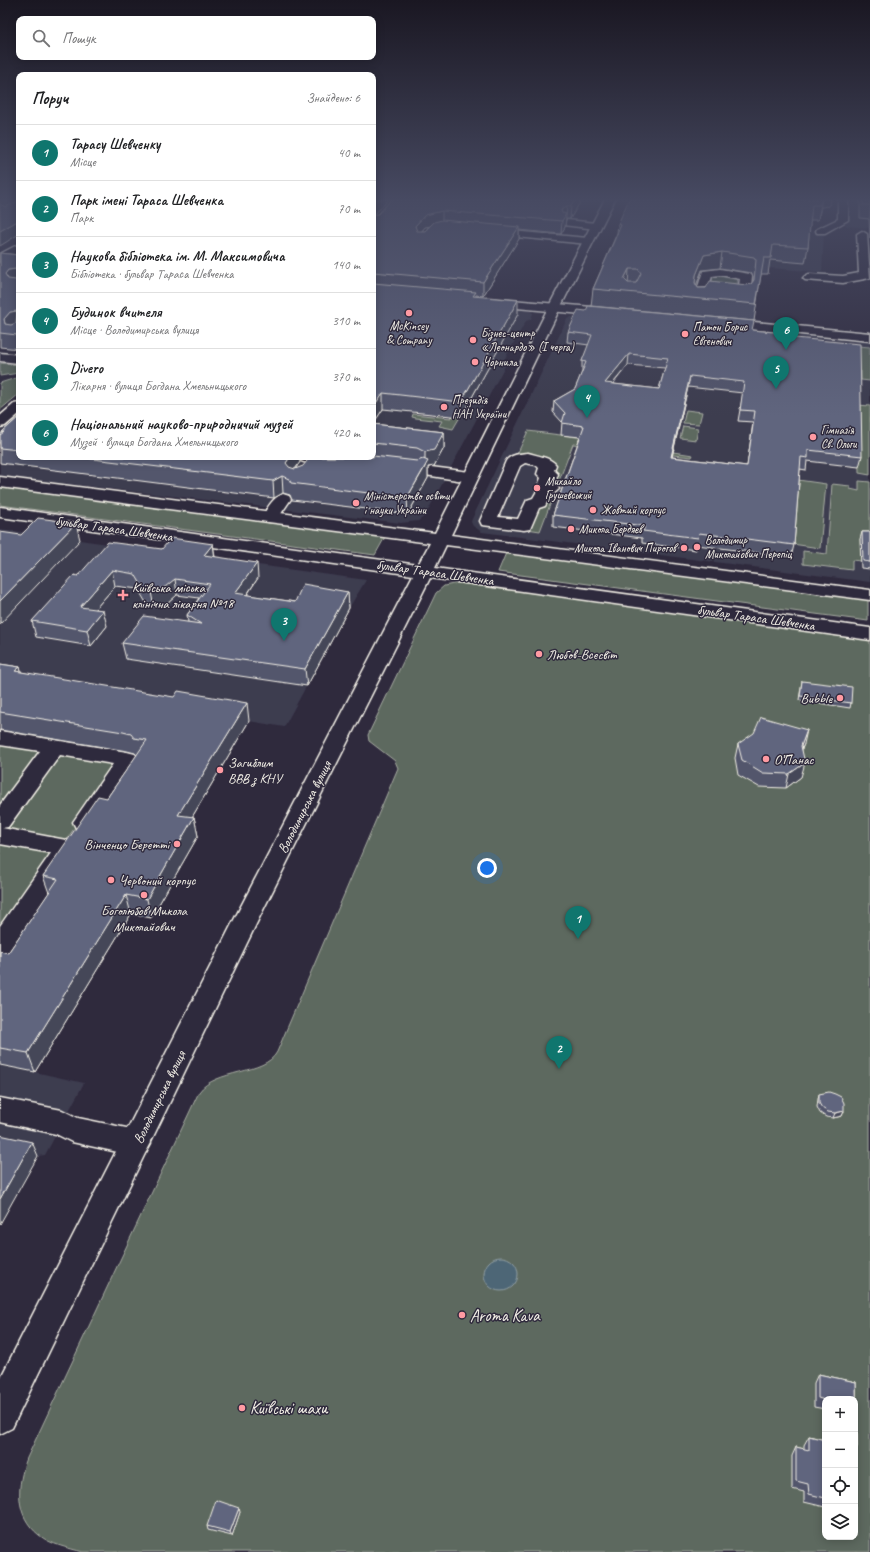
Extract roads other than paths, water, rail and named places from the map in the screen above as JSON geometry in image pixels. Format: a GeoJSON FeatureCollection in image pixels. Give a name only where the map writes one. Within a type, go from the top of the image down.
{"type":"FeatureCollection","features":[{"type":"Feature","properties":{"kind":"main road","name":"Володимирська вулиця"},"geometry":{"type":"LineString","coordinates":[[0,1416],[249,914],[425,570],[573,271]]}},
{"type":"Feature","properties":{"kind":"main road"},"geometry":{"type":"LineString","coordinates":[[810,278],[849,279],[860,278],[867,275]]}},
{"type":"Feature","properties":{"kind":"main road"},"geometry":{"type":"LineString","coordinates":[[476,301],[554,308],[626,311]]}},
{"type":"Feature","properties":{"kind":"main road"},"geometry":{"type":"LineString","coordinates":[[709,322],[870,337]]}},
{"type":"Feature","properties":{"kind":"main road"},"geometry":{"type":"LineString","coordinates":[[0,357],[16,359]]}},
{"type":"Feature","properties":{"kind":"main road"},"geometry":{"type":"LineString","coordinates":[[0,423],[16,410]]}},
{"type":"Feature","properties":{"kind":"main road"},"geometry":{"type":"LineString","coordinates":[[528,458],[544,462],[543,464],[548,465],[545,474],[550,474],[547,483],[551,489],[543,494],[539,504],[533,503],[524,525],[488,521],[505,481],[514,461],[518,462],[520,459],[528,458]]}},
{"type":"Feature","properties":{"kind":"main road"},"geometry":{"type":"LineString","coordinates":[[301,474],[307,460]]}},
{"type":"Feature","properties":{"kind":"main road"},"geometry":{"type":"LineString","coordinates":[[327,460],[355,463]]}},
{"type":"Feature","properties":{"kind":"main road"},"geometry":{"type":"LineString","coordinates":[[431,472],[470,477]]}},
{"type":"Feature","properties":{"kind":"main road"},"geometry":{"type":"LineString","coordinates":[[0,482],[870,595]]}},
{"type":"Feature","properties":{"kind":"main road"},"geometry":{"type":"LineString","coordinates":[[270,517],[283,499]]}},
{"type":"Feature","properties":{"kind":"main road","name":"бульвар Тараса Шевченка"},"geometry":{"type":"LineString","coordinates":[[0,512],[425,570],[870,634]]}},
{"type":"Feature","properties":{"kind":"main road"},"geometry":{"type":"LineString","coordinates":[[0,738],[127,759],[0,946]]}},
{"type":"Feature","properties":{"kind":"main road"},"geometry":{"type":"LineString","coordinates":[[0,821],[55,747]]}},
{"type":"Feature","properties":{"kind":"main road"},"geometry":{"type":"LineString","coordinates":[[0,836],[66,848]]}},
{"type":"Feature","properties":{"kind":"main road"},"geometry":{"type":"LineString","coordinates":[[0,1110],[62,1123],[72,1129],[136,1143]]}},
{"type":"Feature","properties":{"kind":"water"},"geometry":{"type":"Polygon","coordinates":[[[498,1257],[504,1257],[508,1258],[515,1264],[518,1274],[517,1281],[511,1288],[504,1291],[498,1291],[494,1290],[487,1284],[484,1277],[484,1271],[485,1267],[491,1260],[498,1257]]]}},
{"type":"Feature","properties":{"kind":"place","name":"McKinsey & Company"},"geometry":{"type":"Point","coordinates":[409,313]}},
{"type":"Feature","properties":{"kind":"place","name":"Патон Борис Євгенович"},"geometry":{"type":"Point","coordinates":[685,334]}},
{"type":"Feature","properties":{"kind":"place","name":"Бізнес-центр «Леонардо» (I черга)"},"geometry":{"type":"Point","coordinates":[473,340]}},
{"type":"Feature","properties":{"kind":"place","name":"Національний науково-природничий музей"},"geometry":{"type":"Point","coordinates":[786,350]}},
{"type":"Feature","properties":{"kind":"place","name":"Чорнила"},"geometry":{"type":"Point","coordinates":[475,362]}},
{"type":"Feature","properties":{"kind":"place","name":"Divero"},"geometry":{"type":"Point","coordinates":[776,389]}},
{"type":"Feature","properties":{"kind":"place","name":"Президія НАН України"},"geometry":{"type":"Point","coordinates":[444,407]}},
{"type":"Feature","properties":{"kind":"place","name":"Будинок вчителя"},"geometry":{"type":"Point","coordinates":[587,418]}},
{"type":"Feature","properties":{"kind":"place","name":"Гімназія Св. Ольги"},"geometry":{"type":"Point","coordinates":[813,437]}},
{"type":"Feature","properties":{"kind":"place","name":"Михайло Грушевський"},"geometry":{"type":"Point","coordinates":[537,488]}},
{"type":"Feature","properties":{"kind":"place","name":"Міністерство освіти і науки України"},"geometry":{"type":"Point","coordinates":[356,503]}},
{"type":"Feature","properties":{"kind":"place","name":"Жовтий корпус"},"geometry":{"type":"Point","coordinates":[593,510]}},
{"type":"Feature","properties":{"kind":"place","name":"Микола Бердяєв"},"geometry":{"type":"Point","coordinates":[571,529]}},
{"type":"Feature","properties":{"kind":"place","name":"Володимир Миколайович Перепіц"},"geometry":{"type":"Point","coordinates":[697,547]}},
{"type":"Feature","properties":{"kind":"place","name":"Микола Іванович Пирогов"},"geometry":{"type":"Point","coordinates":[684,548]}},
{"type":"Feature","properties":{"kind":"place","name":"Київська міська клінічна лікарня №18"},"geometry":{"type":"Point","coordinates":[123,595]}},
{"type":"Feature","properties":{"kind":"place","name":"Наукова бібліотека ім. М. Максимовича"},"geometry":{"type":"Point","coordinates":[284,641]}},
{"type":"Feature","properties":{"kind":"place","name":"Любов-Всесвіт"},"geometry":{"type":"Point","coordinates":[539,654]}},
{"type":"Feature","properties":{"kind":"place","name":"Bubble"},"geometry":{"type":"Point","coordinates":[840,698]}},
{"type":"Feature","properties":{"kind":"place","name":"О’Панас"},"geometry":{"type":"Point","coordinates":[766,759]}},
{"type":"Feature","properties":{"kind":"place","name":"Загиблим ВВВ з КНУ"},"geometry":{"type":"Point","coordinates":[220,770]}},
{"type":"Feature","properties":{"kind":"place","name":"Вінченцо Беретті"},"geometry":{"type":"Point","coordinates":[177,844]}},
{"type":"Feature","properties":{"kind":"place","name":"Червоний корпус"},"geometry":{"type":"Point","coordinates":[111,880]}},
{"type":"Feature","properties":{"kind":"place","name":"Боголюбов Микола Миколайович"},"geometry":{"type":"Point","coordinates":[144,895]}},
{"type":"Feature","properties":{"kind":"place","name":"Тарасу Шевченку"},"geometry":{"type":"Point","coordinates":[578,939]}},
{"type":"Feature","properties":{"kind":"place","name":"Парк імені Тараса Шевченка"},"geometry":{"type":"Point","coordinates":[559,1069]}},
{"type":"Feature","properties":{"kind":"place","name":"Aroma Kava"},"geometry":{"type":"Point","coordinates":[462,1315]}},
{"type":"Feature","properties":{"kind":"place","name":"Київські шахи"},"geometry":{"type":"Point","coordinates":[242,1408]}}]}
